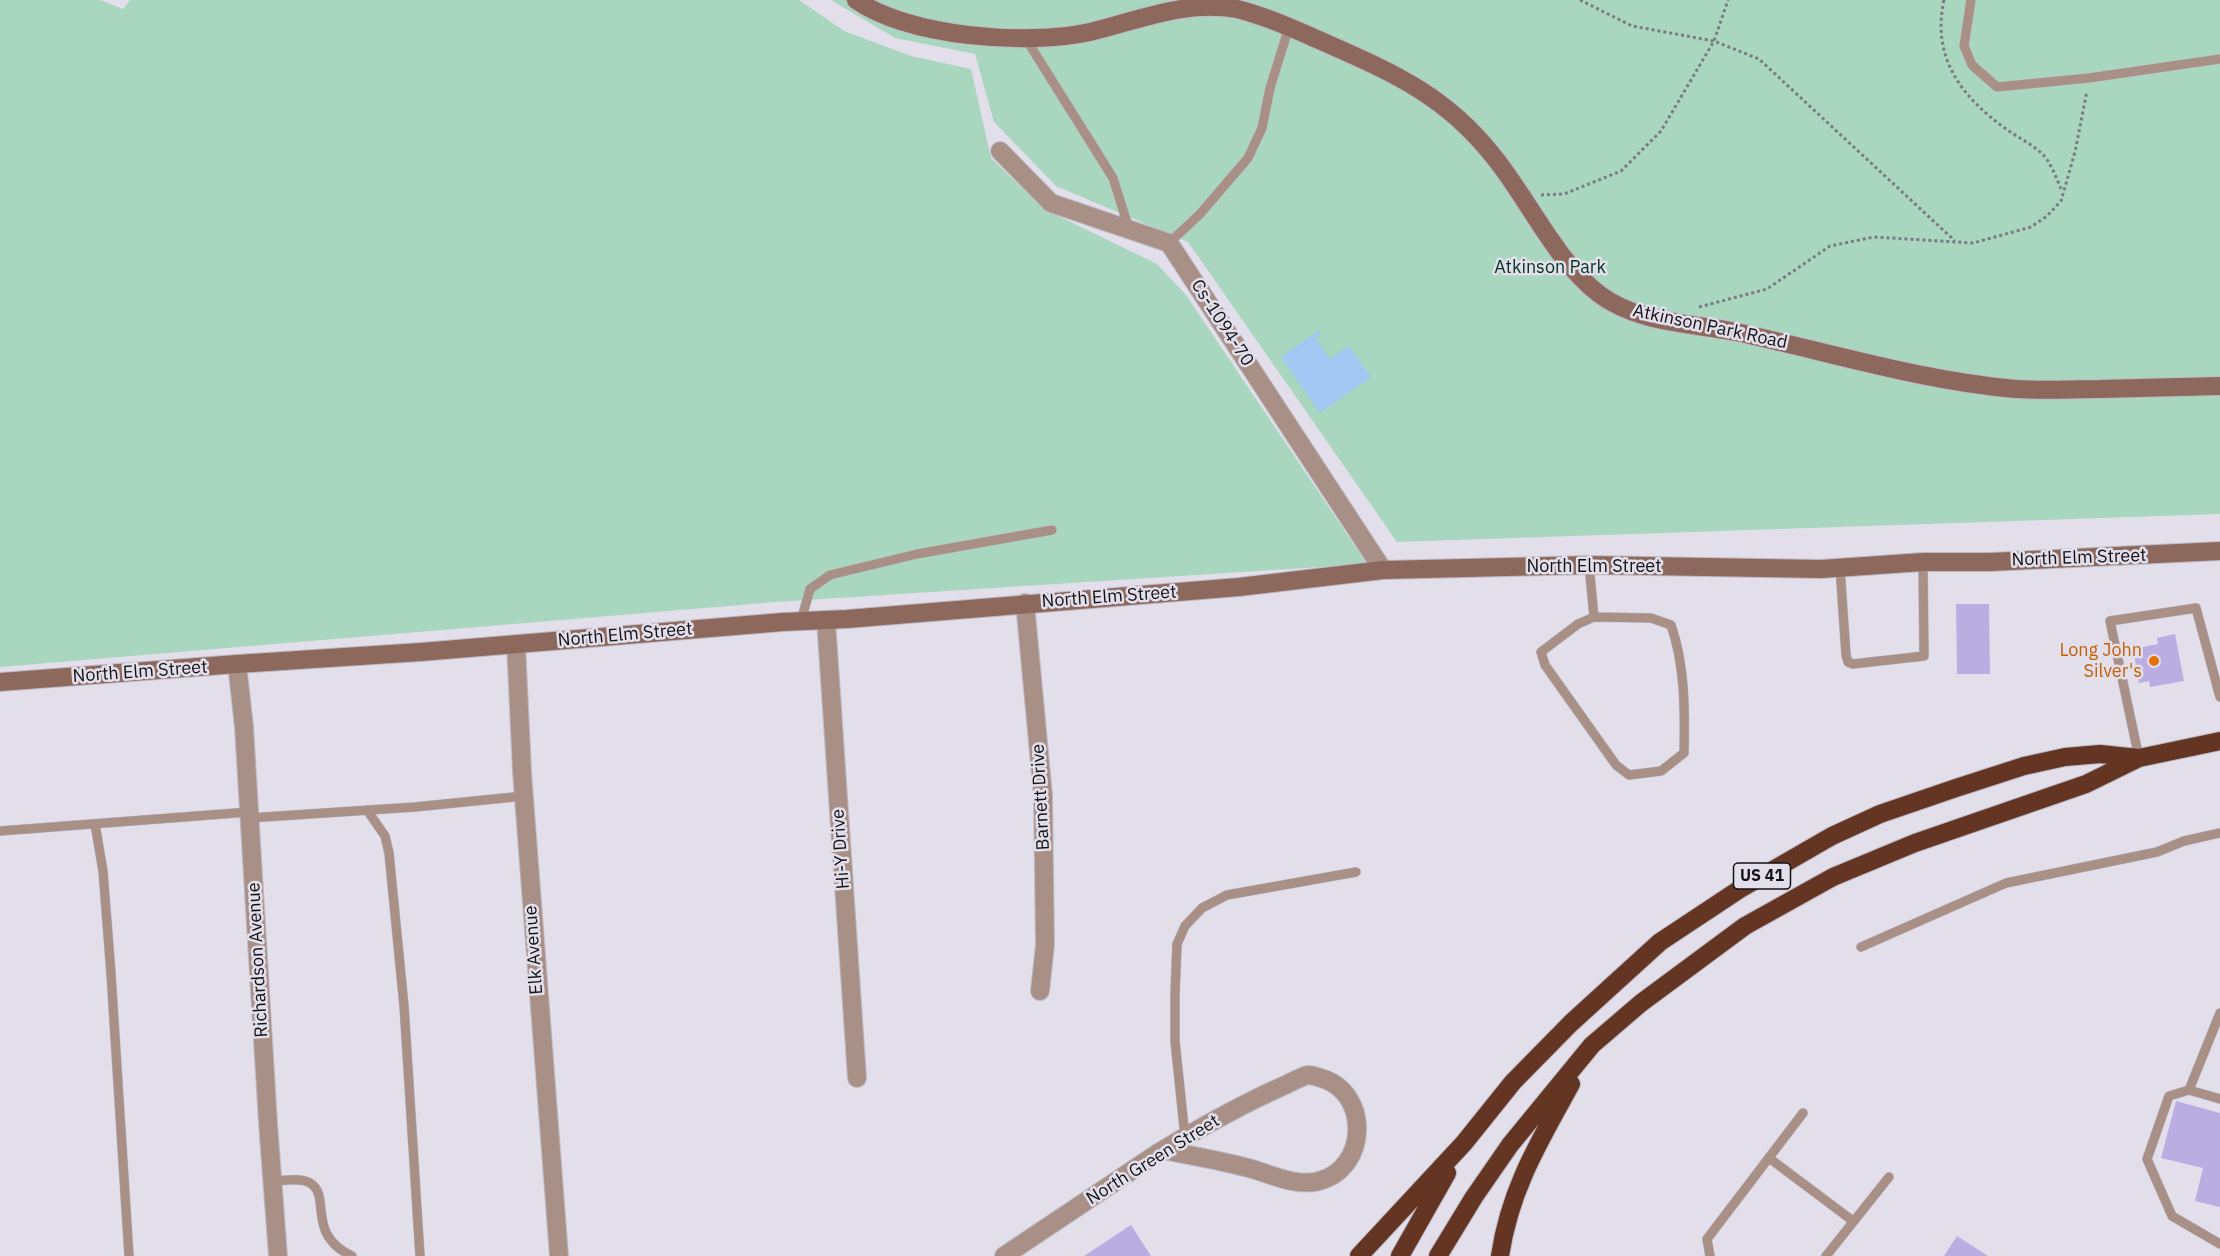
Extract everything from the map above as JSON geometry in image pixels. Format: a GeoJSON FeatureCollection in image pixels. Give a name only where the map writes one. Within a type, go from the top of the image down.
{"type":"FeatureCollection","features":[{"type":"Feature","properties":{"kind":"highway","name":"US 41"},"geometry":{"type":"LineString","coordinates":[[1438,1256],[1474,1197],[1510,1145],[1592,1046],[1641,1003],[1745,926],[1863,863],[2086,784],[2139,758],[2220,741]]}},
{"type":"Feature","properties":{"kind":"highway","name":"US 41"},"geometry":{"type":"LineString","coordinates":[[1400,1256],[1464,1143],[1513,1082],[1578,1016],[1660,942],[1740,889],[1832,836],[1880,814],[2024,766],[2065,757],[2089,755],[2139,758]]}},
{"type":"Feature","properties":{"kind":"highway"},"geometry":{"type":"LineString","coordinates":[[1500,1256],[1512,1200],[1528,1161],[1592,1046]]}},
{"type":"Feature","properties":{"kind":"highway"},"geometry":{"type":"LineString","coordinates":[[1359,1256],[1464,1143]]}},
{"type":"Feature","properties":{"kind":"street","name":"Atkinson Park Road"},"geometry":{"type":"LineString","coordinates":[[856,0],[894,20],[930,29],[1026,39],[1091,32],[1183,6],[1215,3],[1271,19],[1401,78],[1436,99],[1468,126],[1496,159],[1564,257],[1588,285],[1617,305],[1649,317],[1732,331],[1941,378],[2016,388],[2053,390],[2220,386]]}},
{"type":"Feature","properties":{"kind":"street"},"geometry":{"type":"LineString","coordinates":[[999,151],[1052,203],[1169,243]]}},
{"type":"Feature","properties":{"kind":"street","name":"Cs-1094-70"},"geometry":{"type":"LineString","coordinates":[[1169,243],[1383,570]]}},
{"type":"Feature","properties":{"kind":"street","name":"North Elm Street"},"geometry":{"type":"LineString","coordinates":[[0,682],[1239,587],[1383,570],[1589,565],[1821,569],[1923,561],[1990,562],[2220,551]]}},
{"type":"Feature","properties":{"kind":"street","name":"Barnett Drive"},"geometry":{"type":"LineString","coordinates":[[1025,603],[1043,796],[1045,945],[1040,992]]}},
{"type":"Feature","properties":{"kind":"street","name":"Hi-Y Drive"},"geometry":{"type":"LineString","coordinates":[[826,620],[857,1078]]}},
{"type":"Feature","properties":{"kind":"street","name":"Elk Avenue"},"geometry":{"type":"LineString","coordinates":[[516,644],[524,796],[559,1256]]}},
{"type":"Feature","properties":{"kind":"street","name":"Richardson Avenue"},"geometry":{"type":"LineString","coordinates":[[237,664],[244,727],[278,1256]]}},
{"type":"Feature","properties":{"kind":"street","name":"North Green Street"},"geometry":{"type":"LineString","coordinates":[[1004,1256],[1163,1150],[1266,1094],[1310,1075],[1329,1080],[1344,1094],[1354,1109],[1358,1133],[1352,1154],[1340,1171],[1319,1181],[1295,1182],[1252,1169],[1163,1150]]}},
{"type":"Feature","properties":{"kind":"lane"},"geometry":{"type":"LineString","coordinates":[[1971,0],[1964,46],[1972,65],[1997,87],[2089,78],[2220,59]]}},
{"type":"Feature","properties":{"kind":"lane"},"geometry":{"type":"LineString","coordinates":[[1169,243],[1200,214],[1248,159],[1262,128],[1270,88],[1289,27]]}},
{"type":"Feature","properties":{"kind":"lane"},"geometry":{"type":"LineString","coordinates":[[1026,39],[1113,178],[1129,229]]}},
{"type":"Feature","properties":{"kind":"lane"},"geometry":{"type":"LineString","coordinates":[[801,621],[810,590],[830,575],[917,554],[1053,530]]}},
{"type":"Feature","properties":{"kind":"lane"},"geometry":{"type":"LineString","coordinates":[[1840,568],[1846,655],[1848,662],[1853,664],[1924,656],[1923,561]]}},
{"type":"Feature","properties":{"kind":"lane"},"geometry":{"type":"LineString","coordinates":[[1589,565],[1594,617]]}},
{"type":"Feature","properties":{"kind":"lane"},"geometry":{"type":"LineString","coordinates":[[2139,758],[2110,621],[2196,608],[2220,697]]}},
{"type":"Feature","properties":{"kind":"lane"},"geometry":{"type":"LineString","coordinates":[[1594,617],[1651,618],[1671,625],[1679,650],[1684,753],[1661,771],[1629,775],[1616,765],[1545,665],[1541,652],[1578,624],[1594,617]]}},
{"type":"Feature","properties":{"kind":"lane"},"geometry":{"type":"LineString","coordinates":[[0,831],[367,810],[524,796]]}},
{"type":"Feature","properties":{"kind":"lane"},"geometry":{"type":"LineString","coordinates":[[367,810],[385,836],[389,853],[404,1006],[420,1256]]}},
{"type":"Feature","properties":{"kind":"lane"},"geometry":{"type":"LineString","coordinates":[[95,824],[103,871],[129,1256]]}},
{"type":"Feature","properties":{"kind":"lane"},"geometry":{"type":"LineString","coordinates":[[1861,947],[2006,882],[2157,852],[2184,841],[2220,833]]}},
{"type":"Feature","properties":{"kind":"lane"},"geometry":{"type":"LineString","coordinates":[[1185,1137],[1175,1041],[1177,944],[1185,926],[1202,908],[1227,895],[1356,872]]}},
{"type":"Feature","properties":{"kind":"lane"},"geometry":{"type":"LineString","coordinates":[[2189,1090],[2220,1013]]}},
{"type":"Feature","properties":{"kind":"lane"},"geometry":{"type":"LineString","coordinates":[[2220,1099],[2189,1090],[2169,1096],[2147,1159],[2172,1216],[2220,1244]]}},
{"type":"Feature","properties":{"kind":"lane"},"geometry":{"type":"LineString","coordinates":[[1710,1256],[1707,1239],[1803,1113]]}},
{"type":"Feature","properties":{"kind":"lane"},"geometry":{"type":"LineString","coordinates":[[1769,1158],[1853,1221]]}},
{"type":"Feature","properties":{"kind":"lane"},"geometry":{"type":"LineString","coordinates":[[1826,1256],[1889,1177]]}},
{"type":"Feature","properties":{"kind":"lane"},"geometry":{"type":"LineString","coordinates":[[272,1181],[302,1181],[316,1189],[326,1235],[342,1251],[352,1256]]}},
{"type":"Feature","properties":{"kind":"path"},"geometry":{"type":"LineString","coordinates":[[1580,0],[1632,26],[1714,41],[1759,59],[1955,242]]}},
{"type":"Feature","properties":{"kind":"path"},"geometry":{"type":"LineString","coordinates":[[1521,196],[1563,194],[1621,171],[1661,131],[1714,41],[1728,0]]}},
{"type":"Feature","properties":{"kind":"path"},"geometry":{"type":"LineString","coordinates":[[1944,0],[1942,48],[1960,86],[1992,118],[2033,146],[2046,158],[2055,173],[2062,193]]}},
{"type":"Feature","properties":{"kind":"path"},"geometry":{"type":"LineString","coordinates":[[1696,308],[1767,289],[1830,246],[1874,237],[1973,243],[2031,227],[2047,216],[2061,201],[2075,152],[2089,78]]}},
{"type":"Feature","properties":{"kind":"green space"},"geometry":{"type":"Polygon","coordinates":[[[0,0],[100,0],[123,9],[130,0],[799,0],[844,31],[911,56],[971,69],[991,158],[1044,209],[1157,264],[1186,295],[1367,564],[776,602],[0,667],[0,0]]]}},
{"type":"Feature","properties":{"kind":"green space","name":"Atkinson Park"},"geometry":{"type":"Polygon","coordinates":[[[831,0],[2220,0],[2220,514],[1397,542],[1188,242],[1056,186],[994,122],[975,54],[895,38],[831,0]]]}},
{"type":"Feature","properties":{"kind":"water"},"geometry":{"type":"Polygon","coordinates":[[[1318,331],[1321,335],[1316,339],[1330,359],[1349,346],[1371,377],[1320,413],[1281,357],[1318,331]]]}},
{"type":"Feature","properties":{"kind":"building"},"geometry":{"type":"Polygon","coordinates":[[[1956,604],[1989,604],[1990,674],[1957,674],[1956,604]]]}},
{"type":"Feature","properties":{"kind":"building"},"geometry":{"type":"Polygon","coordinates":[[[2175,634],[2184,681],[2150,687],[2149,681],[2139,683],[2133,649],[2158,644],[2157,638],[2175,634]]]}},
{"type":"Feature","properties":{"kind":"building"},"geometry":{"type":"Polygon","coordinates":[[[2176,1101],[2220,1113],[2220,1207],[2195,1201],[2203,1168],[2161,1158],[2176,1101]]]}},
{"type":"Feature","properties":{"kind":"building"},"geometry":{"type":"Polygon","coordinates":[[[1131,1225],[1151,1256],[1084,1256],[1131,1225]]]}},
{"type":"Feature","properties":{"kind":"building"},"geometry":{"type":"Polygon","coordinates":[[[1957,1236],[1988,1256],[1944,1256],[1957,1236]]]}},
{"type":"Feature","properties":{"kind":"place","name":"Long John Silver's"},"geometry":{"type":"Point","coordinates":[2154,661]}}]}
